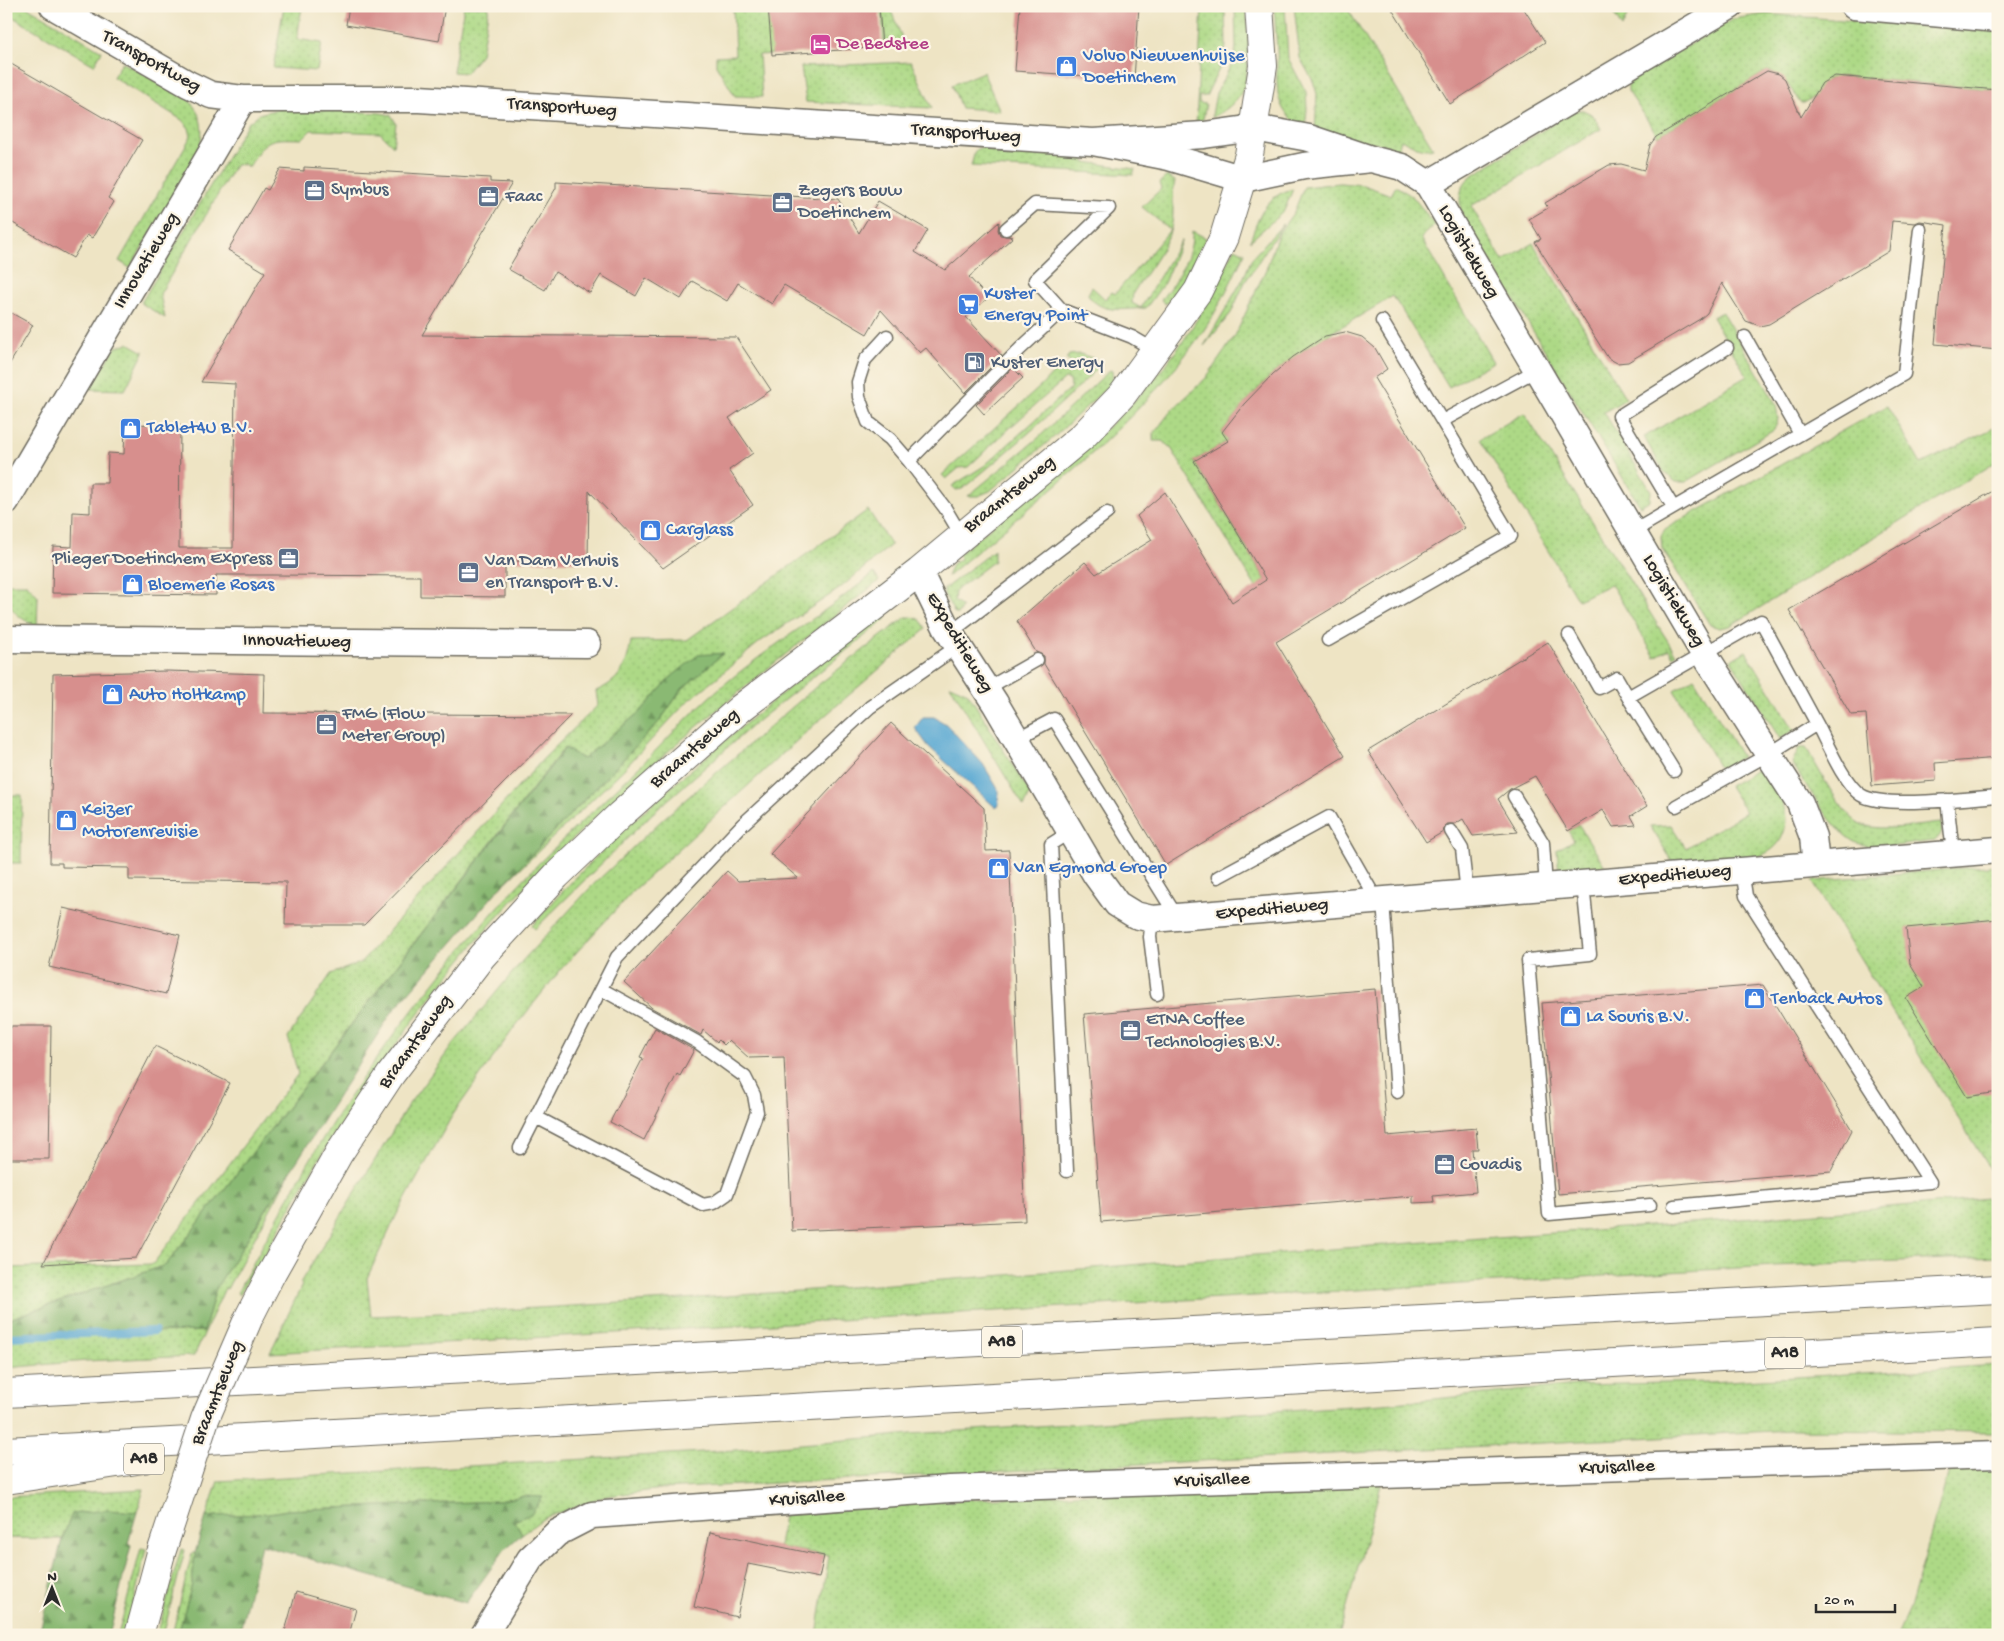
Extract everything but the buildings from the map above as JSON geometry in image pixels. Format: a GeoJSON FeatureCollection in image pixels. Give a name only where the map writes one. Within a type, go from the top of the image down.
{"type":"FeatureCollection","features":[{"type":"Feature","properties":{"kind":"main road","name":"Braamtseweg"},"geometry":{"type":"LineString","coordinates":[[139,1635],[161,1553],[205,1419],[242,1334],[271,1274],[339,1153],[386,1082],[432,1019],[482,956],[556,876],[684,757],[741,708],[918,572],[1083,436],[1123,394],[1198,291],[1224,237],[1243,179],[1254,128],[1263,66],[1259,6]]}},
{"type":"Feature","properties":{"kind":"main road","name":"A18"},"geometry":{"type":"LineString","coordinates":[[6,1394],[1998,1289]]}},
{"type":"Feature","properties":{"kind":"main road","name":"A18"},"geometry":{"type":"LineString","coordinates":[[6,1451],[1998,1342]]}},
{"type":"Feature","properties":{"kind":"main road","name":"A18"},"geometry":{"type":"LineString","coordinates":[[6,1480],[281,1436]]}},
{"type":"Feature","properties":{"kind":"street","name":"Transportweg"},"geometry":{"type":"LineString","coordinates":[[54,6],[188,84],[211,95],[243,99],[419,99],[1093,142],[1204,135],[1254,128]]}},
{"type":"Feature","properties":{"kind":"street","name":"Logistiekweg"},"geometry":{"type":"LineString","coordinates":[[1428,184],[1730,6]]}},
{"type":"Feature","properties":{"kind":"street"},"geometry":{"type":"LineString","coordinates":[[1859,6],[1998,19]]}},
{"type":"Feature","properties":{"kind":"street","name":"Innovatieweg"},"geometry":{"type":"LineString","coordinates":[[6,501],[243,99]]}},
{"type":"Feature","properties":{"kind":"street","name":"Logistiekweg"},"geometry":{"type":"LineString","coordinates":[[1254,128],[1309,138],[1371,159],[1402,167],[1428,184],[1703,652],[1800,803],[1813,837],[1816,864]]}},
{"type":"Feature","properties":{"kind":"street","name":"Transportweg"},"geometry":{"type":"LineString","coordinates":[[1093,142],[1169,157],[1243,179]]}},
{"type":"Feature","properties":{"kind":"street","name":"Logistiekweg"},"geometry":{"type":"LineString","coordinates":[[1243,179],[1304,166],[1371,159]]}},
{"type":"Feature","properties":{"kind":"street","name":"Expeditieweg"},"geometry":{"type":"LineString","coordinates":[[918,572],[954,640],[1016,738],[1096,875],[1117,904],[1135,915],[1165,918],[1816,864]]}},
{"type":"Feature","properties":{"kind":"street","name":"Innovatieweg"},"geometry":{"type":"LineString","coordinates":[[6,639],[587,644]]}},
{"type":"Feature","properties":{"kind":"street"},"geometry":{"type":"LineString","coordinates":[[1816,864],[1998,850]]}},
{"type":"Feature","properties":{"kind":"street","name":"Kruisallee"},"geometry":{"type":"LineString","coordinates":[[484,1635],[530,1559],[557,1533],[592,1515],[950,1489],[1998,1456]]}},
{"type":"Feature","properties":{"kind":"lane"},"geometry":{"type":"LineString","coordinates":[[1006,229],[1035,204],[1109,208],[1035,280],[1062,310],[1132,337],[1156,351]]}},
{"type":"Feature","properties":{"kind":"lane"},"geometry":{"type":"LineString","coordinates":[[1632,532],[1904,374],[1920,229]]}},
{"type":"Feature","properties":{"kind":"lane"},"geometry":{"type":"LineString","coordinates":[[908,461],[1020,349],[1062,310]]}},
{"type":"Feature","properties":{"kind":"lane"},"geometry":{"type":"LineString","coordinates":[[1328,640],[1511,536],[1382,322]]}},
{"type":"Feature","properties":{"kind":"lane"},"geometry":{"type":"LineString","coordinates":[[887,336],[865,360],[858,382],[859,397],[868,422],[890,439],[908,461],[945,508],[960,536]]}},
{"type":"Feature","properties":{"kind":"lane"},"geometry":{"type":"LineString","coordinates":[[1745,337],[1800,434]]}},
{"type":"Feature","properties":{"kind":"lane"},"geometry":{"type":"LineString","coordinates":[[1673,507],[1619,416],[1727,348]]}},
{"type":"Feature","properties":{"kind":"lane"},"geometry":{"type":"LineString","coordinates":[[1442,421],[1537,370]]}},
{"type":"Feature","properties":{"kind":"lane"},"geometry":{"type":"LineString","coordinates":[[520,1148],[617,957],[744,824],[870,707],[1107,513]]}},
{"type":"Feature","properties":{"kind":"lane"},"geometry":{"type":"LineString","coordinates":[[1628,697],[1703,652],[1762,621],[1847,778],[1860,794],[1873,801],[1947,800],[1998,796]]}},
{"type":"Feature","properties":{"kind":"lane"},"geometry":{"type":"LineString","coordinates":[[1569,635],[1599,688],[1617,678],[1674,771]]}},
{"type":"Feature","properties":{"kind":"lane"},"geometry":{"type":"LineString","coordinates":[[986,689],[1037,660]]}},
{"type":"Feature","properties":{"kind":"lane"},"geometry":{"type":"LineString","coordinates":[[1016,738],[1054,719],[1165,918],[1150,937],[1156,994]]}},
{"type":"Feature","properties":{"kind":"lane"},"geometry":{"type":"LineString","coordinates":[[1676,806],[1769,754],[1817,724]]}},
{"type":"Feature","properties":{"kind":"lane"},"geometry":{"type":"LineString","coordinates":[[1514,796],[1543,843],[1546,887]]}},
{"type":"Feature","properties":{"kind":"lane"},"geometry":{"type":"LineString","coordinates":[[1947,800],[1952,854]]}},
{"type":"Feature","properties":{"kind":"lane"},"geometry":{"type":"LineString","coordinates":[[1218,877],[1329,817],[1380,901],[1397,1092]]}},
{"type":"Feature","properties":{"kind":"lane"},"geometry":{"type":"LineString","coordinates":[[1451,831],[1462,849],[1467,893]]}},
{"type":"Feature","properties":{"kind":"lane"},"geometry":{"type":"LineString","coordinates":[[1066,1171],[1051,844],[1070,832]]}},
{"type":"Feature","properties":{"kind":"lane"},"geometry":{"type":"LineString","coordinates":[[1674,1206],[1930,1182],[1746,896],[1742,870]]}},
{"type":"Feature","properties":{"kind":"lane"},"geometry":{"type":"LineString","coordinates":[[1583,884],[1590,954],[1528,960],[1549,1214],[1650,1205]]}},
{"type":"Feature","properties":{"kind":"lane"},"geometry":{"type":"LineString","coordinates":[[536,1118],[702,1205],[714,1203],[727,1194],[757,1112],[754,1095],[745,1077],[697,1042],[601,989]]}},
{"type":"Feature","properties":{"kind":"green space"},"geometry":{"type":"Polygon","coordinates":[[[6,6],[26,6],[102,51],[94,65],[6,13],[6,6]]]}},
{"type":"Feature","properties":{"kind":"green space"},"geometry":{"type":"Polygon","coordinates":[[[284,6],[302,6],[297,39],[322,43],[317,71],[273,68],[284,6]]]}},
{"type":"Feature","properties":{"kind":"green space"},"geometry":{"type":"Polygon","coordinates":[[[464,6],[489,6],[481,54],[466,73],[453,72],[464,6]]]}},
{"type":"Feature","properties":{"kind":"green space"},"geometry":{"type":"Polygon","coordinates":[[[733,6],[798,6],[774,54],[759,55],[762,97],[735,96],[716,65],[716,56],[735,55],[733,6]]]}},
{"type":"Feature","properties":{"kind":"green space"},"geometry":{"type":"Polygon","coordinates":[[[882,6],[889,6],[905,45],[884,46],[882,6]]]}},
{"type":"Feature","properties":{"kind":"green space"},"geometry":{"type":"Polygon","coordinates":[[[1202,6],[1225,6],[1226,46],[1223,61],[1206,96],[1199,96],[1199,103],[1206,104],[1203,119],[1196,124],[1202,6]]]}},
{"type":"Feature","properties":{"kind":"green space"},"geometry":{"type":"Polygon","coordinates":[[[1235,6],[1246,6],[1247,73],[1240,95],[1226,109],[1213,117],[1216,93],[1234,60],[1236,47],[1235,6]]]}},
{"type":"Feature","properties":{"kind":"green space"},"geometry":{"type":"Polygon","coordinates":[[[1274,6],[1285,6],[1288,58],[1306,92],[1305,128],[1286,113],[1278,94],[1274,6]]]}},
{"type":"Feature","properties":{"kind":"green space"},"geometry":{"type":"Polygon","coordinates":[[[1294,6],[1346,6],[1433,148],[1421,148],[1401,139],[1398,150],[1389,146],[1315,131],[1317,94],[1313,81],[1300,58],[1294,6]]]}},
{"type":"Feature","properties":{"kind":"green space"},"geometry":{"type":"Polygon","coordinates":[[[1609,6],[1631,6],[1622,28],[1609,6]]]}},
{"type":"Feature","properties":{"kind":"green space"},"geometry":{"type":"Polygon","coordinates":[[[1766,14],[1998,32],[1998,90],[1838,76],[1827,80],[1816,95],[1801,104],[1783,79],[1773,72],[1767,71],[1658,136],[1628,91],[1628,84],[1633,78],[1733,19],[1766,14]]]}},
{"type":"Feature","properties":{"kind":"green space"},"geometry":{"type":"Polygon","coordinates":[[[122,62],[189,100],[198,113],[202,132],[198,154],[130,268],[119,261],[191,136],[189,128],[182,120],[113,77],[122,62]]]}},
{"type":"Feature","properties":{"kind":"green space"},"geometry":{"type":"Polygon","coordinates":[[[911,62],[932,108],[806,102],[801,67],[911,62]]]}},
{"type":"Feature","properties":{"kind":"green space"},"geometry":{"type":"Polygon","coordinates":[[[983,72],[1000,111],[961,108],[952,85],[983,72]]]}},
{"type":"Feature","properties":{"kind":"green space"},"geometry":{"type":"Polygon","coordinates":[[[282,108],[391,115],[396,123],[393,146],[380,133],[311,130],[302,139],[274,140],[264,145],[249,167],[243,164],[235,165],[160,294],[165,318],[141,303],[247,124],[259,114],[282,108]]]}},
{"type":"Feature","properties":{"kind":"green space"},"geometry":{"type":"Polygon","coordinates":[[[1583,110],[1593,115],[1601,129],[1471,206],[1503,261],[1533,243],[1626,399],[1604,412],[1651,491],[1650,500],[1640,506],[1461,213],[1461,193],[1466,181],[1470,177],[1573,111],[1583,110]]]}},
{"type":"Feature","properties":{"kind":"green space"},"geometry":{"type":"Polygon","coordinates":[[[984,146],[1084,153],[1085,162],[1135,169],[1133,175],[971,166],[975,151],[984,146]]]}},
{"type":"Feature","properties":{"kind":"green space"},"geometry":{"type":"Polygon","coordinates":[[[1167,176],[1175,181],[1171,228],[1160,253],[1133,293],[1132,303],[1141,308],[1182,239],[1164,283],[1146,308],[1122,310],[1099,305],[1088,294],[1092,287],[1105,299],[1112,292],[1115,294],[1170,230],[1142,207],[1161,189],[1159,183],[1167,176]]]}},
{"type":"Feature","properties":{"kind":"green space"},"geometry":{"type":"Polygon","coordinates":[[[1340,183],[1363,185],[1391,195],[1396,186],[1413,197],[1435,225],[1421,238],[1493,362],[1449,387],[1393,296],[1318,341],[1274,373],[1255,392],[1222,432],[1228,441],[1194,461],[1294,627],[1284,633],[1171,448],[1162,441],[1153,441],[1154,433],[1171,411],[1206,378],[1235,336],[1267,267],[1278,234],[1294,212],[1304,187],[1340,183]]]}},
{"type":"Feature","properties":{"kind":"green space"},"geometry":{"type":"Polygon","coordinates":[[[1293,189],[1284,211],[1250,241],[1264,208],[1283,192],[1293,189]]]}},
{"type":"Feature","properties":{"kind":"green space"},"geometry":{"type":"Polygon","coordinates":[[[1283,224],[1245,282],[1231,313],[1204,346],[1243,279],[1252,258],[1283,224]]]}},
{"type":"Feature","properties":{"kind":"green space"},"geometry":{"type":"Polygon","coordinates":[[[1192,231],[1206,238],[1191,276],[1180,292],[1165,304],[1161,300],[1183,268],[1190,250],[1192,231]]]}},
{"type":"Feature","properties":{"kind":"green space"},"geometry":{"type":"Polygon","coordinates":[[[1235,248],[1245,253],[1231,282],[1204,330],[1177,366],[1116,431],[1050,491],[947,577],[952,564],[960,559],[959,554],[1086,447],[1156,377],[1200,315],[1235,248]]]}},
{"type":"Feature","properties":{"kind":"green space"},"geometry":{"type":"Polygon","coordinates":[[[1722,312],[1776,404],[1778,419],[1774,430],[1686,482],[1676,482],[1664,472],[1644,437],[1747,376],[1712,317],[1722,312]]]}},
{"type":"Feature","properties":{"kind":"green space"},"geometry":{"type":"Polygon","coordinates":[[[128,343],[144,352],[125,390],[88,389],[116,347],[128,343]]]}},
{"type":"Feature","properties":{"kind":"green space"},"geometry":{"type":"Polygon","coordinates":[[[1080,354],[1101,361],[1102,364],[1016,444],[962,489],[956,490],[952,486],[984,466],[1071,388],[1070,380],[1065,379],[968,467],[959,468],[946,479],[942,475],[1041,386],[1059,367],[1069,374],[1074,365],[1066,359],[1069,355],[1080,354]]]}},
{"type":"Feature","properties":{"kind":"green space"},"geometry":{"type":"Polygon","coordinates":[[[1110,370],[1112,371],[1113,382],[1054,437],[990,491],[978,496],[968,496],[1037,439],[1110,370]]]}},
{"type":"Feature","properties":{"kind":"green space"},"geometry":{"type":"Polygon","coordinates":[[[1887,406],[1921,464],[1998,426],[1998,461],[1730,626],[1720,628],[1710,625],[1662,548],[1661,537],[1665,529],[1887,406]]]}},
{"type":"Feature","properties":{"kind":"green space"},"geometry":{"type":"Polygon","coordinates":[[[1524,413],[1676,654],[1673,656],[1669,649],[1655,657],[1611,584],[1578,600],[1480,439],[1524,413]]]}},
{"type":"Feature","properties":{"kind":"green space"},"geometry":{"type":"Polygon","coordinates":[[[868,510],[891,545],[839,589],[761,641],[686,703],[623,770],[498,890],[659,722],[682,689],[723,653],[670,678],[642,710],[583,759],[564,748],[166,1265],[6,1320],[6,1268],[153,1264],[298,1074],[288,1037],[331,974],[360,963],[545,757],[598,705],[596,691],[611,682],[621,672],[631,641],[687,640],[868,510]]]}},
{"type":"Feature","properties":{"kind":"green space"},"geometry":{"type":"Polygon","coordinates":[[[994,550],[994,561],[955,591],[954,601],[962,607],[958,614],[955,614],[944,594],[944,589],[994,550]]]}},
{"type":"Feature","properties":{"kind":"green space"},"geometry":{"type":"Polygon","coordinates":[[[874,573],[879,581],[773,664],[667,752],[616,798],[518,894],[432,996],[373,1077],[310,1174],[258,1268],[254,1266],[240,1295],[237,1293],[307,1164],[338,1114],[419,1001],[465,944],[539,863],[689,716],[740,672],[874,573]]]}},
{"type":"Feature","properties":{"kind":"green space"},"geometry":{"type":"Polygon","coordinates":[[[6,584],[27,584],[38,596],[37,627],[23,619],[10,606],[6,593],[6,584]]]}},
{"type":"Feature","properties":{"kind":"green space"},"geometry":{"type":"Polygon","coordinates":[[[884,614],[887,618],[753,725],[653,813],[535,929],[532,926],[574,879],[664,793],[775,699],[884,614]]]}},
{"type":"Feature","properties":{"kind":"green space"},"geometry":{"type":"Polygon","coordinates":[[[906,617],[918,619],[926,629],[814,725],[633,891],[562,968],[514,1028],[452,1116],[397,1214],[367,1278],[371,1316],[736,1295],[1753,1218],[1998,1197],[1998,1257],[1773,1266],[270,1353],[302,1285],[300,1283],[409,1104],[455,1042],[523,960],[593,885],[664,818],[818,685],[906,617]]]}},
{"type":"Feature","properties":{"kind":"green space"},"geometry":{"type":"Polygon","coordinates":[[[1746,651],[1794,730],[1780,739],[1731,660],[1746,651]]]}},
{"type":"Feature","properties":{"kind":"green space"},"geometry":{"type":"Polygon","coordinates":[[[724,653],[682,689],[659,722],[498,890],[392,1012],[216,1288],[204,1331],[6,1334],[6,1320],[166,1265],[565,748],[583,759],[642,710],[670,678],[698,655],[724,653]]]}},
{"type":"Feature","properties":{"kind":"green space"},"geometry":{"type":"Polygon","coordinates":[[[1694,678],[1742,757],[1721,770],[1674,690],[1694,678]]]}},
{"type":"Feature","properties":{"kind":"green space"},"geometry":{"type":"Polygon","coordinates":[[[950,685],[968,693],[1030,793],[1024,807],[950,685]]]}},
{"type":"Feature","properties":{"kind":"green space"},"geometry":{"type":"Polygon","coordinates":[[[1799,748],[1806,748],[1839,802],[1855,820],[1863,825],[1881,828],[1941,823],[1942,833],[1935,841],[1896,846],[1866,845],[1848,838],[1830,820],[1792,763],[1799,748]]]}},
{"type":"Feature","properties":{"kind":"green space"},"geometry":{"type":"Polygon","coordinates":[[[1763,767],[1778,793],[1785,811],[1785,829],[1775,847],[1765,854],[1752,858],[1674,864],[1650,826],[1671,825],[1686,848],[1746,812],[1729,786],[1763,767]]]}},
{"type":"Feature","properties":{"kind":"green space"},"geometry":{"type":"Polygon","coordinates":[[[13,795],[22,795],[21,863],[10,863],[6,860],[6,800],[13,795]]]}},
{"type":"Feature","properties":{"kind":"green space"},"geometry":{"type":"Polygon","coordinates":[[[1579,825],[1606,868],[1602,872],[1559,873],[1557,850],[1574,840],[1568,831],[1579,825]]]}},
{"type":"Feature","properties":{"kind":"green space"},"geometry":{"type":"Polygon","coordinates":[[[1998,865],[1998,1183],[1812,881],[1998,865]]]}},
{"type":"Feature","properties":{"kind":"green space"},"geometry":{"type":"Polygon","coordinates":[[[291,1171],[227,1289],[225,1288],[194,1356],[86,1361],[6,1368],[6,1334],[204,1331],[216,1288],[291,1171]]]}},
{"type":"Feature","properties":{"kind":"green space"},"geometry":{"type":"Polygon","coordinates":[[[1998,1365],[1998,1432],[1792,1430],[662,1489],[607,1496],[544,1518],[522,1534],[514,1521],[524,1496],[498,1501],[287,1510],[206,1517],[218,1481],[736,1450],[911,1434],[1383,1404],[1577,1385],[1711,1382],[1998,1365]]]}},
{"type":"Feature","properties":{"kind":"green space"},"geometry":{"type":"Polygon","coordinates":[[[1952,1460],[1998,1461],[1998,1635],[1898,1635],[1910,1609],[1952,1460]]]}},
{"type":"Feature","properties":{"kind":"green space"},"geometry":{"type":"Polygon","coordinates":[[[1383,1478],[1339,1635],[817,1635],[829,1556],[779,1547],[785,1509],[1383,1478]]]}},
{"type":"Feature","properties":{"kind":"green space"},"geometry":{"type":"Polygon","coordinates":[[[144,1489],[137,1512],[106,1510],[72,1514],[62,1539],[6,1538],[6,1497],[144,1489]]]}},
{"type":"Feature","properties":{"kind":"green space"},"geometry":{"type":"Polygon","coordinates":[[[524,1496],[543,1497],[531,1514],[514,1521],[522,1534],[505,1549],[466,1603],[261,1545],[239,1635],[178,1635],[192,1584],[195,1553],[206,1517],[287,1510],[498,1501],[524,1496]]]}},
{"type":"Feature","properties":{"kind":"green space"},"geometry":{"type":"Polygon","coordinates":[[[106,1510],[137,1512],[128,1543],[131,1545],[109,1635],[39,1635],[62,1539],[72,1514],[106,1510]]]}},
{"type":"Feature","properties":{"kind":"green space"},"geometry":{"type":"Polygon","coordinates":[[[141,1548],[146,1549],[126,1635],[118,1635],[141,1548]]]}},
{"type":"Feature","properties":{"kind":"green space"},"geometry":{"type":"Polygon","coordinates":[[[181,1549],[185,1550],[163,1635],[157,1635],[181,1549]]]}},
{"type":"Feature","properties":{"kind":"green space"},"geometry":{"type":"Polygon","coordinates":[[[192,1553],[195,1553],[192,1584],[178,1635],[172,1635],[192,1553]]]}},
{"type":"Feature","properties":{"kind":"water"},"geometry":{"type":"Polygon","coordinates":[[[923,717],[934,717],[946,724],[983,764],[998,789],[999,805],[995,807],[928,746],[915,728],[923,717]]]}},
{"type":"Feature","properties":{"kind":"waterway"},"geometry":{"type":"LineString","coordinates":[[6,1337],[155,1331]]}},
{"type":"Feature","properties":{"kind":"place","name":"De Bedstee"},"geometry":{"type":"Point","coordinates":[821,44]}},
{"type":"Feature","properties":{"kind":"place","name":"Volvo Nieuwenhuijse Doetinchem"},"geometry":{"type":"Point","coordinates":[1067,67]}},
{"type":"Feature","properties":{"kind":"place","name":"Symbus"},"geometry":{"type":"Point","coordinates":[315,190]}},
{"type":"Feature","properties":{"kind":"place","name":"Faac"},"geometry":{"type":"Point","coordinates":[489,197]}},
{"type":"Feature","properties":{"kind":"place","name":"Zegers Bouw Doetinchem"},"geometry":{"type":"Point","coordinates":[782,202]}},
{"type":"Feature","properties":{"kind":"place","name":"Kuster Energy Point"},"geometry":{"type":"Point","coordinates":[968,305]}},
{"type":"Feature","properties":{"kind":"place","name":"Kuster Energy"},"geometry":{"type":"Point","coordinates":[975,363]}},
{"type":"Feature","properties":{"kind":"place","name":"Tablet4U B.V."},"geometry":{"type":"Point","coordinates":[131,428]}},
{"type":"Feature","properties":{"kind":"place","name":"Carglass"},"geometry":{"type":"Point","coordinates":[650,530]}},
{"type":"Feature","properties":{"kind":"place","name":"Plieger Doetinchem Express"},"geometry":{"type":"Point","coordinates":[288,559]}},
{"type":"Feature","properties":{"kind":"place","name":"Van Dam Verhuis en Transport B.V."},"geometry":{"type":"Point","coordinates":[469,572]}},
{"type":"Feature","properties":{"kind":"place","name":"Bloemerie Rosas"},"geometry":{"type":"Point","coordinates":[132,585]}},
{"type":"Feature","properties":{"kind":"place","name":"Auto Holtkamp"},"geometry":{"type":"Point","coordinates":[113,695]}},
{"type":"Feature","properties":{"kind":"place","name":"FMG (Flow Meter Group)"},"geometry":{"type":"Point","coordinates":[326,725]}},
{"type":"Feature","properties":{"kind":"place","name":"Keizer Motorenrevisie"},"geometry":{"type":"Point","coordinates":[66,821]}},
{"type":"Feature","properties":{"kind":"place","name":"Van Egmond Groep"},"geometry":{"type":"Point","coordinates":[998,868]}},
{"type":"Feature","properties":{"kind":"place","name":"Tenback Autos"},"geometry":{"type":"Point","coordinates":[1755,999]}},
{"type":"Feature","properties":{"kind":"place","name":"La Souris B.V."},"geometry":{"type":"Point","coordinates":[1570,1017]}},
{"type":"Feature","properties":{"kind":"place","name":"ETNA Coffee Technologies B.V."},"geometry":{"type":"Point","coordinates":[1130,1031]}},
{"type":"Feature","properties":{"kind":"place","name":"Covadis"},"geometry":{"type":"Point","coordinates":[1444,1165]}}]}
